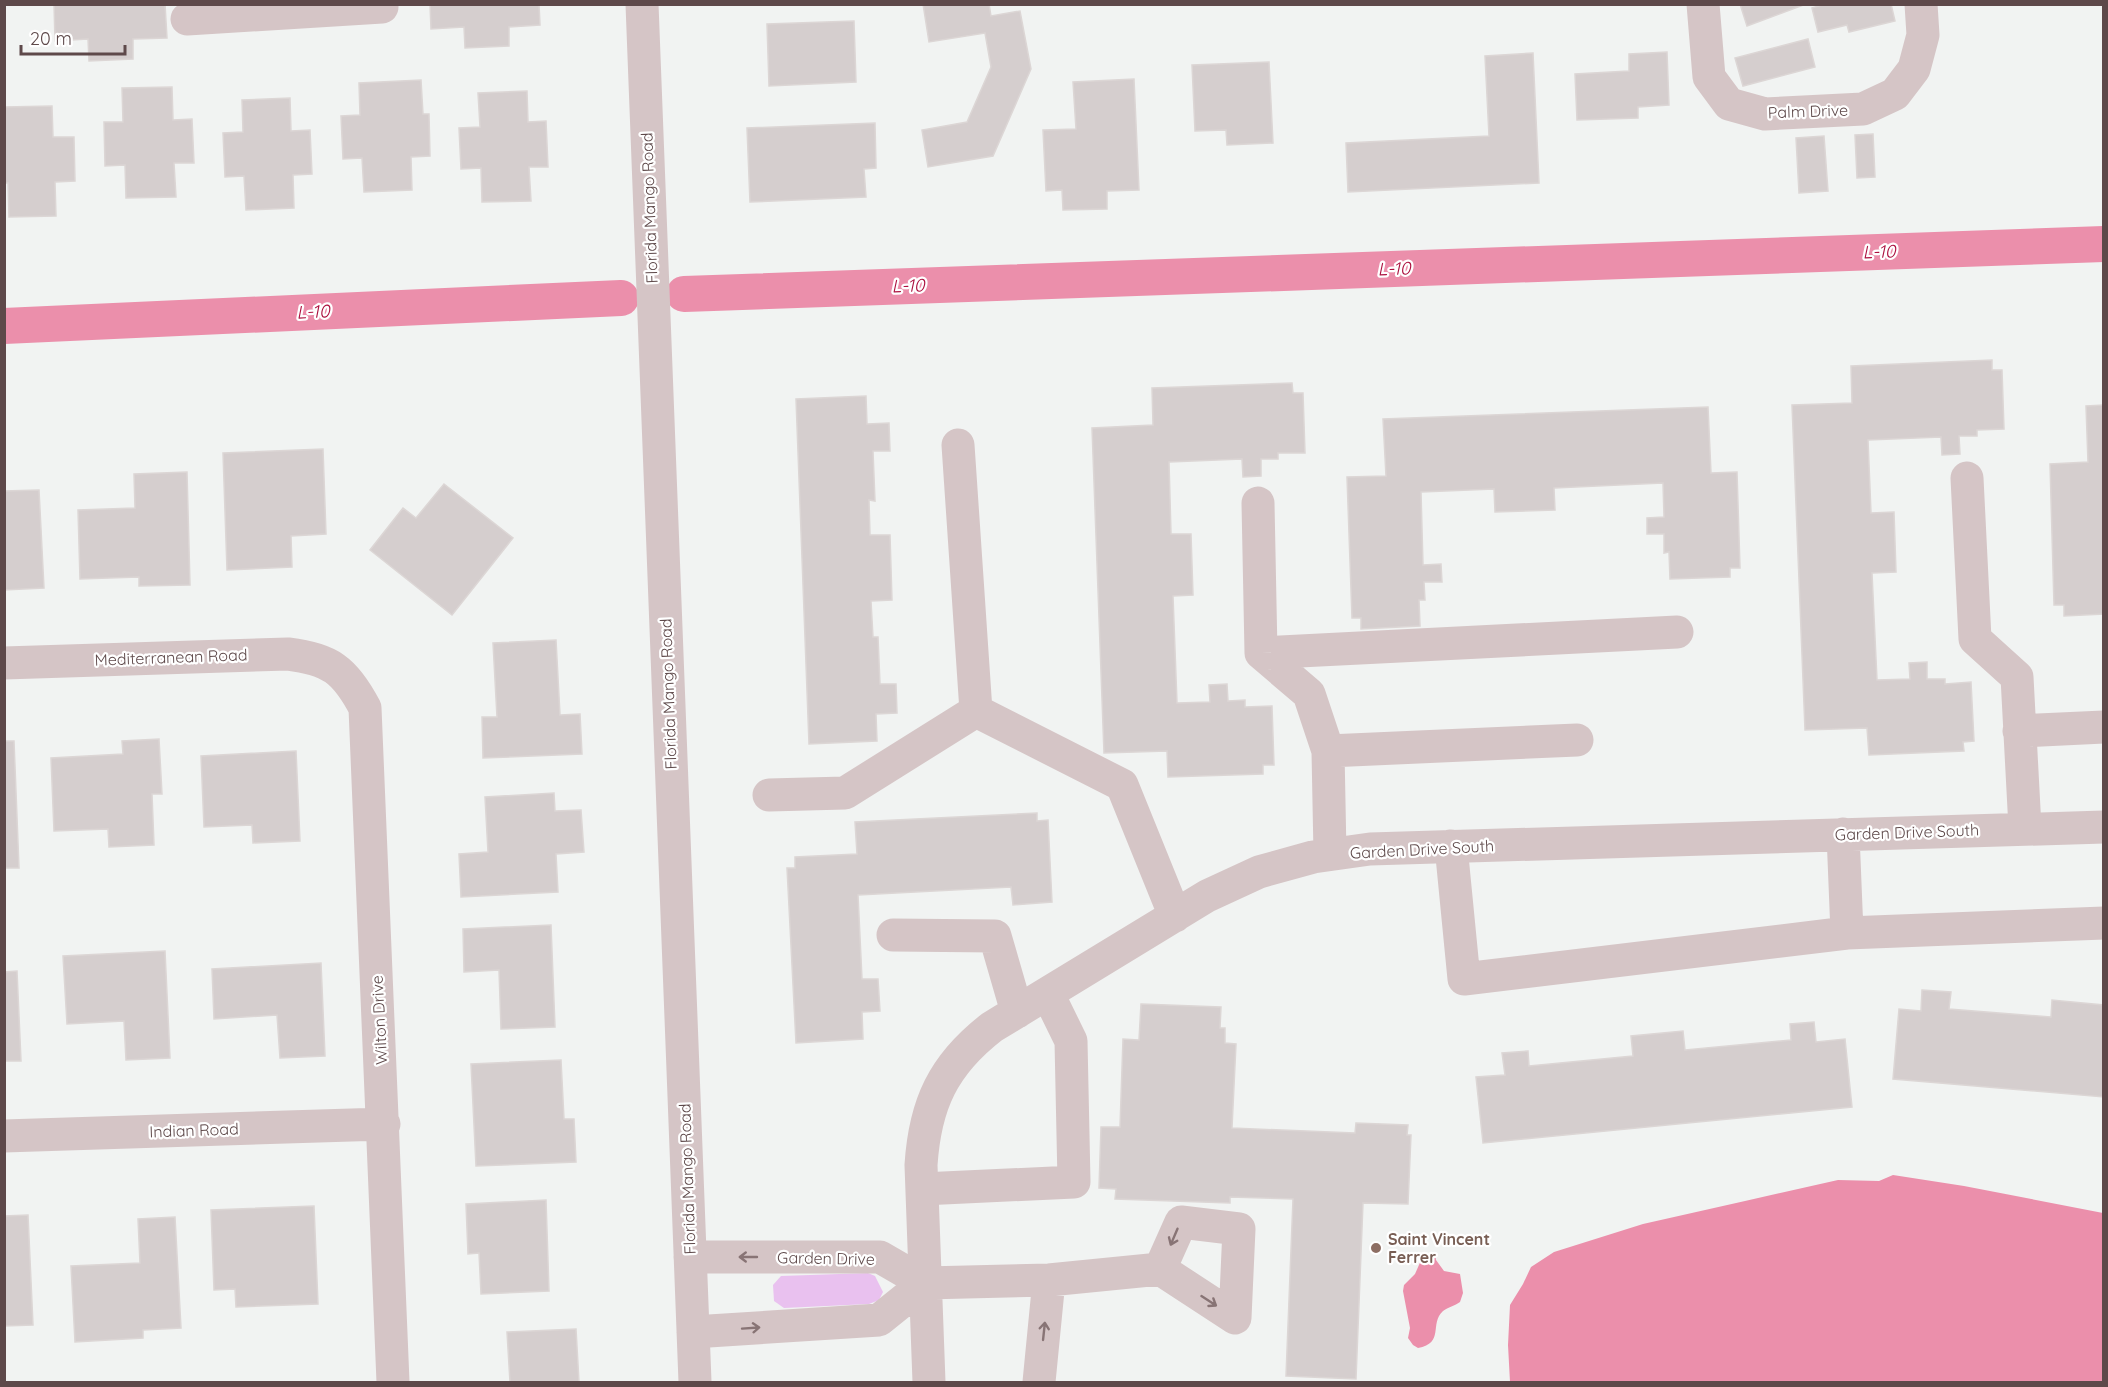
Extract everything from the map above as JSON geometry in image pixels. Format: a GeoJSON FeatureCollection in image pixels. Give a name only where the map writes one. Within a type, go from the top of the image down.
{"type":"FeatureCollection","features":[{"type":"Feature","properties":{"kind":"street","name":"Florida Mango Road"},"geometry":{"type":"LineString","coordinates":[[642,4],[695,1383]]}},
{"type":"Feature","properties":{"kind":"street","name":"Palm Drive"},"geometry":{"type":"LineString","coordinates":[[1703,4],[1709,77],[1729,104],[1765,114],[1863,109],[1895,94],[1914,69],[1923,35],[1921,4]]}},
{"type":"Feature","properties":{"kind":"street"},"geometry":{"type":"LineString","coordinates":[[187,19],[294,8],[382,7]]}},
{"type":"Feature","properties":{"kind":"street"},"geometry":{"type":"LineString","coordinates":[[958,445],[976,711]]}},
{"type":"Feature","properties":{"kind":"street"},"geometry":{"type":"LineString","coordinates":[[1967,478],[1975,639],[2016,677],[2025,828]]}},
{"type":"Feature","properties":{"kind":"street"},"geometry":{"type":"LineString","coordinates":[[1258,502],[1261,653],[1309,694],[1328,751],[1330,854]]}},
{"type":"Feature","properties":{"kind":"street"},"geometry":{"type":"LineString","coordinates":[[1261,653],[1677,632]]}},
{"type":"Feature","properties":{"kind":"street","name":"Mediterranean Road"},"geometry":{"type":"LineString","coordinates":[[4,663],[288,654],[313,657],[336,668]]}},
{"type":"Feature","properties":{"kind":"street","name":"Wilton Drive"},"geometry":{"type":"LineString","coordinates":[[336,668],[353,686],[365,708],[393,1383]]}},
{"type":"Feature","properties":{"kind":"street"},"geometry":{"type":"LineString","coordinates":[[769,795],[845,793],[976,711]]}},
{"type":"Feature","properties":{"kind":"street"},"geometry":{"type":"LineString","coordinates":[[976,711],[1122,785],[1175,916]]}},
{"type":"Feature","properties":{"kind":"street"},"geometry":{"type":"LineString","coordinates":[[2019,731],[2103,727]]}},
{"type":"Feature","properties":{"kind":"street"},"geometry":{"type":"LineString","coordinates":[[1328,751],[1577,741]]}},
{"type":"Feature","properties":{"kind":"street","name":"Garden Drive South"},"geometry":{"type":"LineString","coordinates":[[929,1383],[922,1189],[923,1137],[929,1111],[939,1086],[971,1044],[992,1027],[1207,896],[1259,873],[1313,857],[1370,849],[2103,827]]}},
{"type":"Feature","properties":{"kind":"street"},"geometry":{"type":"LineString","coordinates":[[1843,834],[1848,933]]}},
{"type":"Feature","properties":{"kind":"street"},"geometry":{"type":"LineString","coordinates":[[1451,846],[1464,979],[1848,933],[2103,923]]}},
{"type":"Feature","properties":{"kind":"street"},"geometry":{"type":"LineString","coordinates":[[893,935],[995,936],[1017,1012]]}},
{"type":"Feature","properties":{"kind":"street"},"geometry":{"type":"LineString","coordinates":[[922,1189],[1074,1182],[1071,1041],[1048,994]]}},
{"type":"Feature","properties":{"kind":"street","name":"Indian Road"},"geometry":{"type":"LineString","coordinates":[[4,1136],[384,1124]]}},
{"type":"Feature","properties":{"kind":"street","name":"Garden Drive"},"geometry":{"type":"LineString","coordinates":[[690,1257],[880,1257],[926,1283]]}},
{"type":"Feature","properties":{"kind":"street"},"geometry":{"type":"LineString","coordinates":[[693,1332],[879,1320],[926,1283],[1049,1280],[1161,1269]]}},
{"type":"Feature","properties":{"kind":"street"},"geometry":{"type":"LineString","coordinates":[[1039,1383],[1049,1280]]}},
{"type":"Feature","properties":{"kind":"shaded area"},"geometry":{"type":"Polygon","coordinates":[[[1893,1175],[1964,1186],[2103,1213],[2103,1382],[1510,1382],[1508,1345],[1510,1305],[1531,1267],[1554,1252],[1643,1224],[1838,1180],[1879,1181],[1893,1175]]]}},
{"type":"Feature","properties":{"kind":"shaded area"},"geometry":{"type":"Polygon","coordinates":[[[1435,1253],[1436,1260],[1444,1271],[1460,1274],[1463,1293],[1460,1302],[1443,1311],[1439,1316],[1431,1342],[1418,1348],[1408,1338],[1410,1328],[1403,1291],[1404,1285],[1415,1274],[1422,1258],[1435,1253]]]}},
{"type":"Feature","properties":{"kind":"shaded area"},"geometry":{"type":"Polygon","coordinates":[[[868,1273],[875,1276],[883,1292],[879,1300],[869,1304],[784,1308],[774,1301],[773,1285],[781,1276],[868,1273]]]}},
{"type":"Feature","properties":{"kind":"building"},"geometry":{"type":"Polygon","coordinates":[[[54,4],[165,4],[167,38],[133,39],[133,59],[89,61],[88,39],[55,41],[54,4]]]}},
{"type":"Feature","properties":{"kind":"building"},"geometry":{"type":"Polygon","coordinates":[[[430,4],[539,4],[540,25],[509,27],[509,46],[465,48],[464,27],[431,29],[430,4]]]}},
{"type":"Feature","properties":{"kind":"building"},"geometry":{"type":"Polygon","coordinates":[[[923,4],[989,4],[991,16],[1020,11],[1031,69],[993,156],[928,167],[922,130],[967,122],[991,67],[985,33],[929,42],[923,4]]]}},
{"type":"Feature","properties":{"kind":"building"},"geometry":{"type":"Polygon","coordinates":[[[1740,4],[1806,4],[1747,26],[1740,4]]]}},
{"type":"Feature","properties":{"kind":"building"},"geometry":{"type":"Polygon","coordinates":[[[1825,4],[1891,4],[1895,21],[1849,32],[1847,25],[1818,32],[1812,8],[1825,4]]]}},
{"type":"Feature","properties":{"kind":"building"},"geometry":{"type":"Polygon","coordinates":[[[854,21],[856,82],[769,86],[767,24],[854,21]]]}},
{"type":"Feature","properties":{"kind":"building"},"geometry":{"type":"Polygon","coordinates":[[[1808,39],[1815,67],[1743,86],[1735,58],[1808,39]]]}},
{"type":"Feature","properties":{"kind":"building"},"geometry":{"type":"Polygon","coordinates":[[[1667,52],[1669,105],[1638,107],[1638,118],[1577,120],[1575,74],[1629,71],[1629,54],[1667,52]]]}},
{"type":"Feature","properties":{"kind":"building"},"geometry":{"type":"Polygon","coordinates":[[[1533,53],[1539,183],[1348,192],[1346,143],[1489,136],[1485,56],[1533,53]]]}},
{"type":"Feature","properties":{"kind":"building"},"geometry":{"type":"Polygon","coordinates":[[[1269,62],[1273,143],[1227,145],[1226,130],[1195,131],[1192,65],[1269,62]]]}},
{"type":"Feature","properties":{"kind":"building"},"geometry":{"type":"Polygon","coordinates":[[[1134,79],[1139,190],[1107,191],[1107,209],[1063,210],[1062,190],[1046,191],[1043,130],[1076,129],[1073,82],[1134,79]]]}},
{"type":"Feature","properties":{"kind":"building"},"geometry":{"type":"Polygon","coordinates":[[[421,80],[423,114],[429,114],[430,156],[411,157],[412,190],[364,192],[362,158],[343,159],[341,116],[360,115],[359,83],[421,80]]]}},
{"type":"Feature","properties":{"kind":"building"},"geometry":{"type":"Polygon","coordinates":[[[172,87],[173,120],[192,119],[194,163],[174,163],[176,197],[126,198],[125,165],[105,166],[104,122],[123,122],[122,88],[172,87]]]}},
{"type":"Feature","properties":{"kind":"building"},"geometry":{"type":"Polygon","coordinates":[[[527,91],[528,122],[546,121],[548,167],[529,167],[531,201],[482,202],[481,168],[461,169],[459,128],[480,127],[478,93],[527,91]]]}},
{"type":"Feature","properties":{"kind":"building"},"geometry":{"type":"Polygon","coordinates":[[[290,98],[291,131],[310,130],[312,174],[293,175],[294,208],[246,210],[244,176],[225,177],[223,133],[243,132],[242,100],[290,98]]]}},
{"type":"Feature","properties":{"kind":"building"},"geometry":{"type":"Polygon","coordinates":[[[52,106],[53,137],[74,137],[75,181],[55,182],[56,216],[9,217],[8,183],[4,183],[5,107],[52,106]]]}},
{"type":"Feature","properties":{"kind":"building"},"geometry":{"type":"Polygon","coordinates":[[[875,123],[876,168],[864,169],[866,197],[750,202],[747,128],[875,123]]]}},
{"type":"Feature","properties":{"kind":"building"},"geometry":{"type":"Polygon","coordinates":[[[1873,134],[1875,177],[1857,178],[1855,135],[1873,134]]]}},
{"type":"Feature","properties":{"kind":"building"},"geometry":{"type":"Polygon","coordinates":[[[1824,136],[1828,191],[1799,193],[1796,138],[1824,136]]]}},
{"type":"Feature","properties":{"kind":"building"},"geometry":{"type":"Polygon","coordinates":[[[1992,360],[1992,370],[2002,370],[2004,429],[1977,430],[1977,436],[1959,436],[1960,454],[1942,455],[1941,437],[1868,440],[1871,513],[1894,512],[1896,572],[1872,573],[1877,680],[1910,679],[1909,663],[1927,662],[1927,679],[1945,679],[1945,684],[1971,682],[1974,741],[1963,742],[1964,751],[1869,755],[1867,728],[1805,730],[1792,405],[1852,403],[1851,366],[1992,360]]]}},
{"type":"Feature","properties":{"kind":"building"},"geometry":{"type":"Polygon","coordinates":[[[1292,383],[1293,393],[1303,393],[1305,453],[1278,453],[1278,459],[1261,459],[1261,476],[1243,477],[1242,459],[1169,462],[1171,534],[1191,534],[1193,595],[1173,596],[1177,703],[1210,702],[1209,685],[1227,684],[1228,701],[1245,700],[1245,707],[1272,706],[1274,765],[1263,765],[1263,774],[1168,777],[1167,751],[1104,753],[1092,428],[1153,425],[1152,388],[1292,383]]]}},
{"type":"Feature","properties":{"kind":"building"},"geometry":{"type":"Polygon","coordinates":[[[866,396],[867,424],[889,423],[890,451],[873,451],[875,501],[869,500],[870,535],[890,535],[892,600],[871,601],[873,637],[878,637],[880,684],[896,684],[897,713],[876,714],[877,741],[809,744],[796,399],[866,396]]]}},
{"type":"Feature","properties":{"kind":"building"},"geometry":{"type":"Polygon","coordinates":[[[2104,405],[2104,614],[2064,616],[2064,605],[2054,605],[2050,464],[2088,462],[2086,406],[2104,405]]]}},
{"type":"Feature","properties":{"kind":"building"},"geometry":{"type":"Polygon","coordinates":[[[1708,407],[1711,473],[1737,472],[1740,568],[1730,568],[1730,577],[1670,579],[1669,552],[1664,553],[1664,534],[1647,534],[1647,518],[1664,517],[1663,483],[1554,488],[1555,510],[1495,512],[1494,489],[1421,492],[1423,565],[1441,564],[1442,582],[1424,582],[1425,600],[1419,600],[1420,626],[1361,629],[1361,618],[1352,618],[1347,477],[1386,476],[1383,419],[1708,407]]]}},
{"type":"Feature","properties":{"kind":"building"},"geometry":{"type":"Polygon","coordinates":[[[323,449],[326,534],[291,536],[292,567],[227,570],[223,453],[323,449]]]}},
{"type":"Feature","properties":{"kind":"building"},"geometry":{"type":"Polygon","coordinates":[[[187,472],[190,585],[139,586],[139,577],[80,579],[78,510],[135,508],[134,474],[187,472]]]}},
{"type":"Feature","properties":{"kind":"building"},"geometry":{"type":"Polygon","coordinates":[[[444,484],[513,538],[452,615],[370,550],[403,508],[416,518],[444,484]]]}},
{"type":"Feature","properties":{"kind":"building"},"geometry":{"type":"Polygon","coordinates":[[[39,490],[44,588],[4,590],[4,491],[39,490]]]}},
{"type":"Feature","properties":{"kind":"building"},"geometry":{"type":"Polygon","coordinates":[[[556,640],[560,715],[580,714],[582,754],[483,758],[482,717],[497,717],[493,643],[556,640]]]}},
{"type":"Feature","properties":{"kind":"building"},"geometry":{"type":"Polygon","coordinates":[[[159,739],[162,794],[152,794],[154,845],[109,847],[108,829],[54,831],[51,758],[123,754],[122,741],[159,739]]]}},
{"type":"Feature","properties":{"kind":"building"},"geometry":{"type":"Polygon","coordinates":[[[4,741],[14,741],[19,868],[4,868],[4,741]]]}},
{"type":"Feature","properties":{"kind":"building"},"geometry":{"type":"Polygon","coordinates":[[[296,751],[300,841],[253,843],[252,825],[204,827],[201,756],[296,751]]]}},
{"type":"Feature","properties":{"kind":"building"},"geometry":{"type":"Polygon","coordinates":[[[554,793],[555,811],[581,810],[584,852],[556,854],[558,892],[461,897],[459,854],[488,852],[485,797],[554,793]]]}},
{"type":"Feature","properties":{"kind":"building"},"geometry":{"type":"Polygon","coordinates":[[[1037,813],[1037,821],[1048,820],[1052,902],[1013,905],[1011,887],[858,895],[862,979],[878,979],[880,1011],[862,1012],[863,1039],[796,1043],[787,868],[795,868],[795,857],[857,854],[855,822],[1037,813]]]}},
{"type":"Feature","properties":{"kind":"building"},"geometry":{"type":"Polygon","coordinates":[[[551,925],[555,1027],[501,1029],[499,970],[464,972],[463,929],[551,925]]]}},
{"type":"Feature","properties":{"kind":"building"},"geometry":{"type":"Polygon","coordinates":[[[165,951],[170,1058],[126,1060],[124,1021],[67,1024],[63,956],[165,951]]]}},
{"type":"Feature","properties":{"kind":"building"},"geometry":{"type":"Polygon","coordinates":[[[321,963],[325,1056],[280,1058],[277,1015],[214,1019],[212,969],[321,963]]]}},
{"type":"Feature","properties":{"kind":"building"},"geometry":{"type":"Polygon","coordinates":[[[17,971],[21,1061],[4,1061],[4,972],[17,971]]]}},
{"type":"Feature","properties":{"kind":"building"},"geometry":{"type":"Polygon","coordinates":[[[1922,990],[1951,992],[1949,1009],[2051,1017],[2052,1000],[2104,1005],[2104,1097],[1893,1079],[1899,1009],[1921,1011],[1922,990]]]}},
{"type":"Feature","properties":{"kind":"building"},"geometry":{"type":"Polygon","coordinates":[[[1141,1004],[1221,1007],[1220,1028],[1225,1028],[1225,1043],[1236,1044],[1232,1128],[1355,1133],[1356,1123],[1408,1125],[1407,1135],[1411,1135],[1408,1204],[1363,1203],[1356,1379],[1286,1376],[1293,1199],[1230,1197],[1230,1203],[1115,1199],[1116,1189],[1099,1188],[1101,1127],[1120,1127],[1123,1039],[1139,1040],[1141,1004]]]}},
{"type":"Feature","properties":{"kind":"building"},"geometry":{"type":"Polygon","coordinates":[[[1814,1022],[1816,1042],[1845,1039],[1852,1107],[1483,1143],[1476,1077],[1505,1075],[1502,1053],[1528,1051],[1529,1066],[1633,1056],[1631,1036],[1683,1031],[1685,1050],[1791,1040],[1790,1024],[1814,1022]]]}},
{"type":"Feature","properties":{"kind":"building"},"geometry":{"type":"Polygon","coordinates":[[[561,1060],[564,1119],[574,1119],[576,1162],[476,1166],[471,1064],[561,1060]]]}},
{"type":"Feature","properties":{"kind":"building"},"geometry":{"type":"Polygon","coordinates":[[[546,1200],[549,1291],[481,1294],[479,1253],[468,1254],[466,1204],[546,1200]]]}},
{"type":"Feature","properties":{"kind":"building"},"geometry":{"type":"Polygon","coordinates":[[[314,1206],[318,1304],[236,1307],[235,1289],[214,1290],[211,1210],[314,1206]]]}},
{"type":"Feature","properties":{"kind":"building"},"geometry":{"type":"Polygon","coordinates":[[[28,1215],[33,1325],[4,1326],[4,1216],[28,1215]]]}},
{"type":"Feature","properties":{"kind":"building"},"geometry":{"type":"Polygon","coordinates":[[[175,1217],[181,1328],[143,1330],[143,1338],[75,1342],[71,1266],[140,1263],[138,1219],[175,1217]]]}},
{"type":"Feature","properties":{"kind":"building"},"geometry":{"type":"Polygon","coordinates":[[[576,1329],[579,1382],[510,1382],[507,1332],[576,1329]]]}},
{"type":"Feature","properties":{"kind":"waterway","name":"L-10"},"geometry":{"type":"LineString","coordinates":[[684,294],[2104,244]]}},
{"type":"Feature","properties":{"kind":"waterway","name":"L-10"},"geometry":{"type":"LineString","coordinates":[[4,326],[621,298]]}},
{"type":"Feature","properties":{"kind":"place","name":"Saint Vincent Ferrer"},"geometry":{"type":"Point","coordinates":[1376,1248]}}]}
